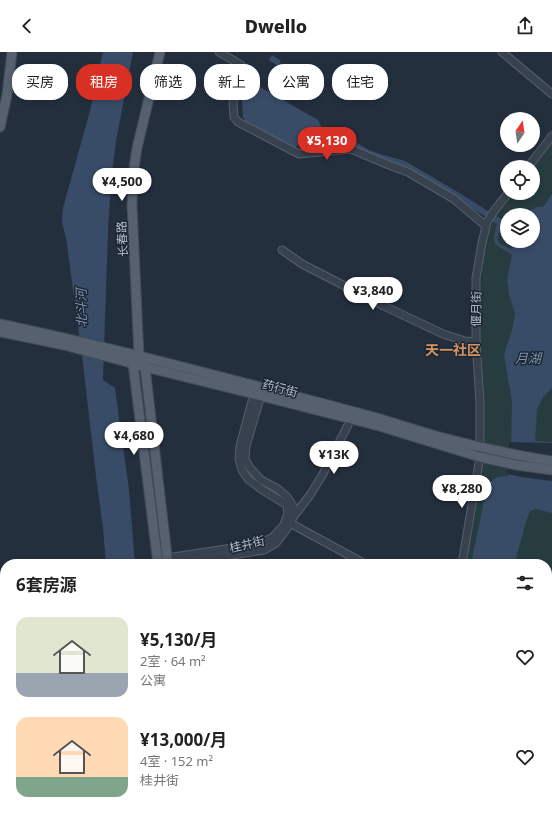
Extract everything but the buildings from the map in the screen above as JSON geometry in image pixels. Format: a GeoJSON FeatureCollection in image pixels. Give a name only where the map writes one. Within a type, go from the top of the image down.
{"type":"FeatureCollection","features":[{"type":"Feature","properties":{"kind":"main road"},"geometry":{"type":"LineString","coordinates":[[0,127],[4,94],[12,52]]}},
{"type":"Feature","properties":{"kind":"main road","name":"长春路"},"geometry":{"type":"LineString","coordinates":[[157,559],[137,358],[132,206],[133,175],[137,148],[160,52]]}},
{"type":"Feature","properties":{"kind":"main road","name":"药行街"},"geometry":{"type":"LineString","coordinates":[[0,324],[381,418],[438,436],[496,451],[552,460]]}},
{"type":"Feature","properties":{"kind":"main road","name":"药行街"},"geometry":{"type":"LineString","coordinates":[[0,332],[65,341]]}},
{"type":"Feature","properties":{"kind":"main road","name":"药行街"},"geometry":{"type":"LineString","coordinates":[[137,358],[145,367],[257,394],[379,426],[480,457],[516,465],[552,470]]}},
{"type":"Feature","properties":{"kind":"main road"},"geometry":{"type":"LineString","coordinates":[[145,367],[168,559]]}},
{"type":"Feature","properties":{"kind":"street"},"geometry":{"type":"LineString","coordinates":[[219,52],[241,65],[233,103],[234,117],[238,122],[298,154],[351,148],[408,172],[454,200],[486,224]]}},
{"type":"Feature","properties":{"kind":"street"},"geometry":{"type":"LineString","coordinates":[[502,52],[552,94]]}},
{"type":"Feature","properties":{"kind":"street"},"geometry":{"type":"LineString","coordinates":[[533,160],[552,136]]}},
{"type":"Feature","properties":{"kind":"street","name":"偃月街"},"geometry":{"type":"LineString","coordinates":[[463,559],[481,447],[476,342],[476,278],[486,224],[503,200]]}},
{"type":"Feature","properties":{"kind":"street"},"geometry":{"type":"LineString","coordinates":[[282,250],[302,264],[384,306],[444,334],[465,341],[476,342]]}},
{"type":"Feature","properties":{"kind":"street"},"geometry":{"type":"LineString","coordinates":[[257,394],[246,446],[245,459],[250,468],[261,480],[287,497],[293,506],[292,519],[312,536],[336,547],[356,559]]}},
{"type":"Feature","properties":{"kind":"street","name":"桂井街"},"geometry":{"type":"LineString","coordinates":[[179,559],[258,544],[272,538],[284,525],[288,513],[287,505],[248,479],[242,470],[239,459],[240,446],[257,394]]}},
{"type":"Feature","properties":{"kind":"street","name":"桂井街"},"geometry":{"type":"LineString","coordinates":[[207,559],[264,550],[276,543],[323,474],[351,419]]}},
{"type":"Feature","properties":{"kind":"green space"},"geometry":{"type":"Polygon","coordinates":[[[552,142],[552,559],[466,559],[483,473],[485,438],[479,344],[482,265],[486,237],[500,208],[500,248],[540,248],[540,208],[500,208],[506,200],[540,200],[540,160],[538,160],[552,142]]]}},
{"type":"Feature","properties":{"kind":"water"},"geometry":{"type":"Polygon","coordinates":[[[103,52],[133,52],[131,64],[100,64],[103,52]]]}},
{"type":"Feature","properties":{"kind":"water"},"geometry":{"type":"Polygon","coordinates":[[[272,55],[281,61],[279,64],[275,64],[269,60],[272,55]]]}},
{"type":"Feature","properties":{"kind":"water","name":"月湖"},"geometry":{"type":"Polygon","coordinates":[[[260,87],[268,92],[268,100],[283,100],[318,120],[324,130],[328,133],[344,135],[369,150],[405,161],[500,218],[500,232],[498,239],[500,247],[494,241],[497,224],[454,197],[348,143],[326,143],[306,133],[297,146],[293,148],[247,123],[243,117],[242,100],[260,100],[260,87]]]}},
{"type":"Feature","properties":{"kind":"water","name":"北斗河"},"geometry":{"type":"Polygon","coordinates":[[[92,100],[124,100],[116,141],[111,182],[103,380],[115,388],[129,490],[135,559],[106,559],[82,355],[66,238],[62,223],[63,208],[92,100]]]}},
{"type":"Feature","properties":{"kind":"water","name":"月湖"},"geometry":{"type":"Polygon","coordinates":[[[552,194],[552,388],[543,397],[537,409],[535,441],[552,442],[552,513],[536,509],[530,511],[516,559],[472,559],[487,486],[496,478],[508,476],[511,452],[512,402],[504,355],[512,330],[515,314],[509,294],[507,279],[512,255],[501,248],[540,248],[540,208],[535,208],[545,205],[552,194]]]}},
{"type":"Feature","properties":{"kind":"pier"},"geometry":{"type":"Polygon","coordinates":[[[509,442],[552,443],[552,481],[506,474],[509,442]]]}},
{"type":"Feature","properties":{"kind":"district","name":"天一社区"},"geometry":{"type":"Point","coordinates":[453,349]}}]}
